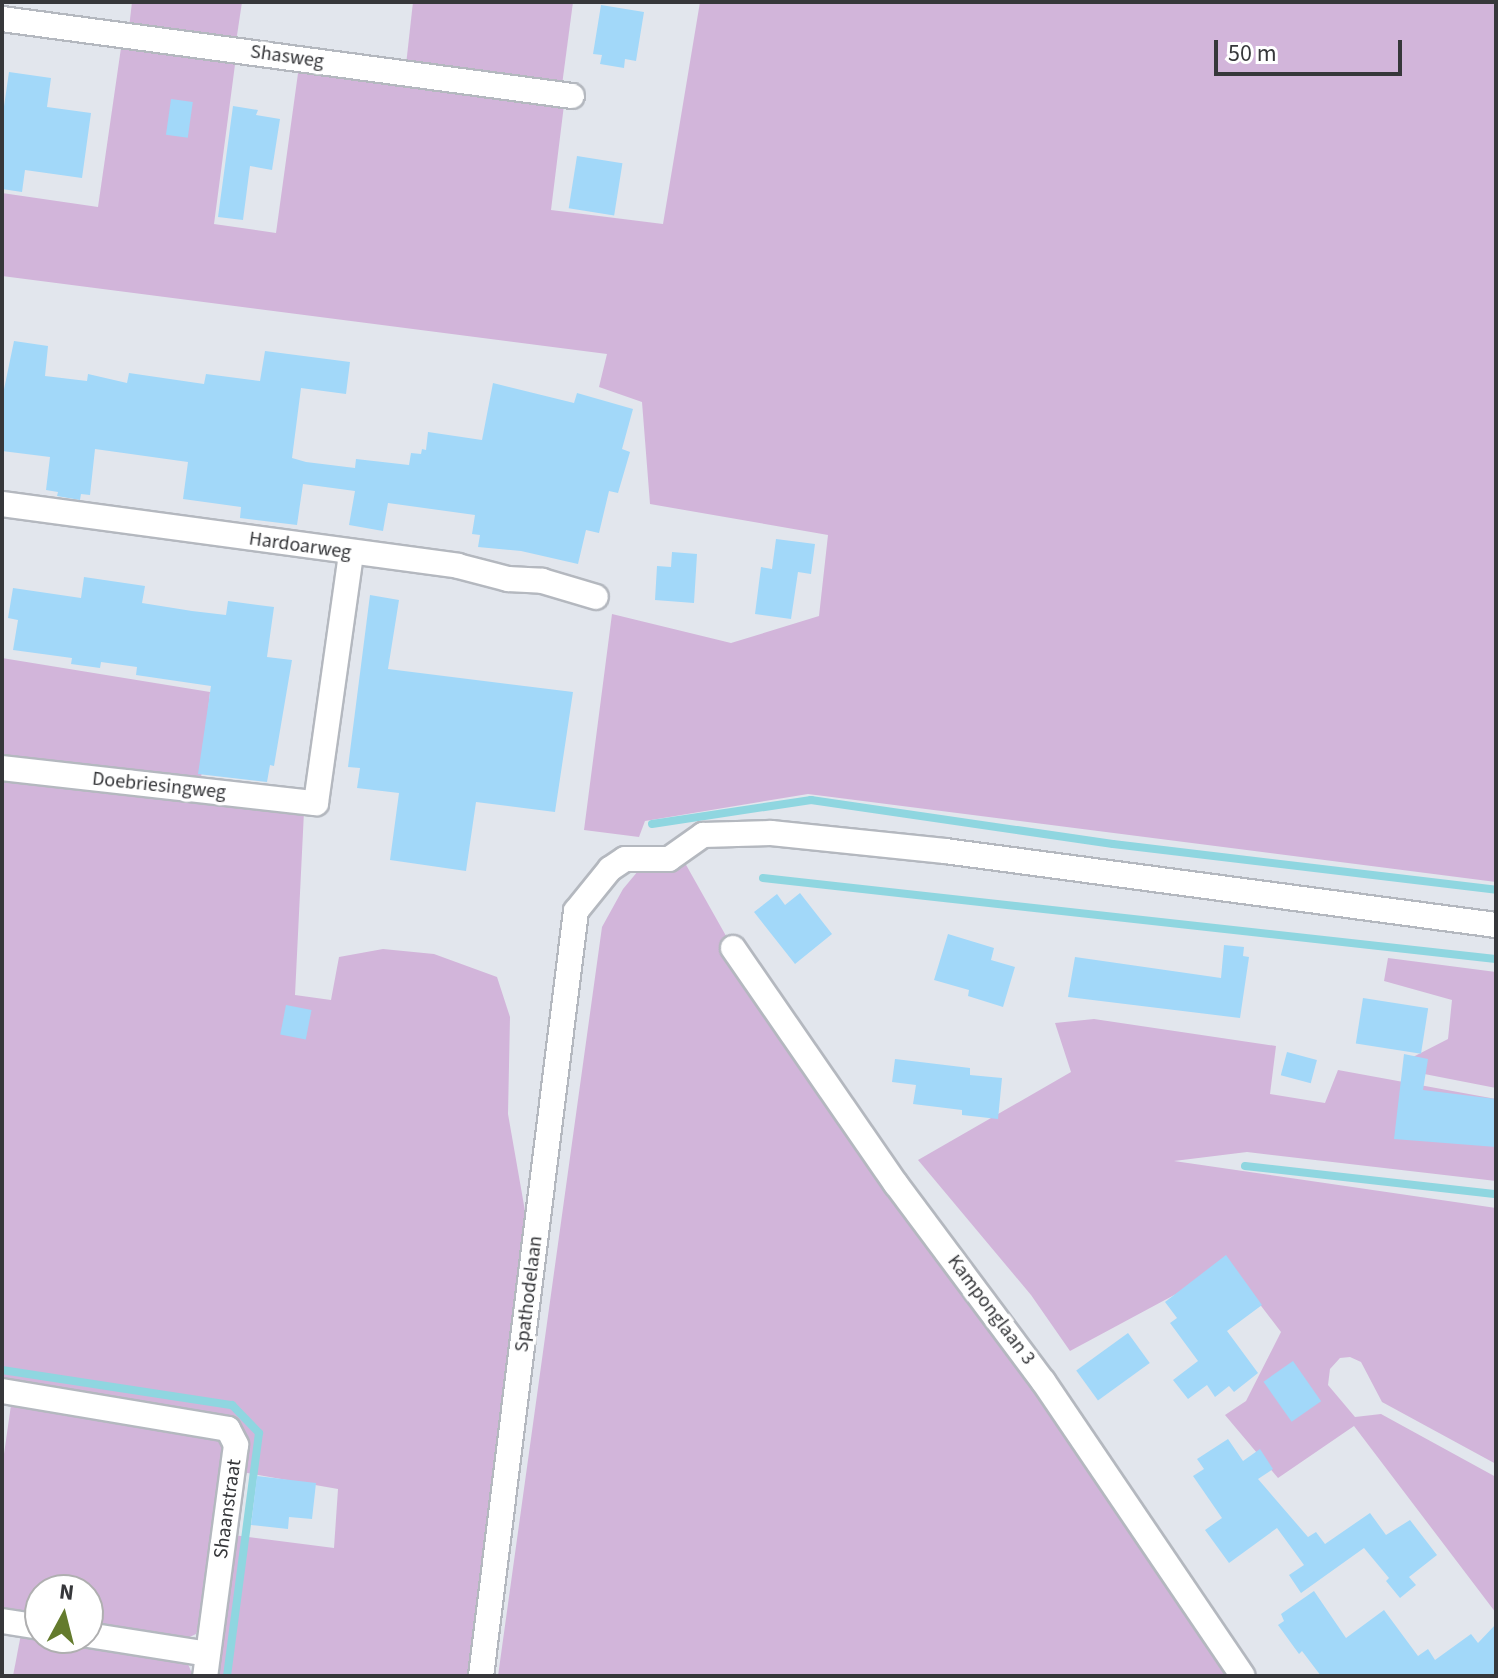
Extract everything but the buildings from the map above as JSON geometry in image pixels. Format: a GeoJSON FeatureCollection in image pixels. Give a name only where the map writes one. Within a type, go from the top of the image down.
{"type":"FeatureCollection","features":[{"type":"Feature","properties":{"kind":"street","name":"Shasweg"},"geometry":{"type":"LineString","coordinates":[[2,19],[572,96]]}},
{"type":"Feature","properties":{"kind":"street","name":"Hardoarweg"},"geometry":{"type":"LineString","coordinates":[[2,504],[458,566],[508,579],[542,581],[596,597]]}},
{"type":"Feature","properties":{"kind":"street","name":"Doebriesingweg"},"geometry":{"type":"LineString","coordinates":[[2,768],[316,803],[351,553]]}},
{"type":"Feature","properties":{"kind":"street","name":"Spathodelaan"},"geometry":{"type":"LineString","coordinates":[[481,1676],[576,911],[610,869],[625,859],[669,859],[703,835],[771,833],[945,851],[1496,925]]}},
{"type":"Feature","properties":{"kind":"street","name":"Kamponglaan 3"},"geometry":{"type":"LineString","coordinates":[[733,948],[896,1184],[1043,1381],[1243,1676]]}},
{"type":"Feature","properties":{"kind":"street","name":"Shaanstraat"},"geometry":{"type":"LineString","coordinates":[[2,1391],[228,1429],[236,1445],[206,1665]]}},
{"type":"Feature","properties":{"kind":"street"},"geometry":{"type":"LineString","coordinates":[[2,1621],[24,1624]]}},
{"type":"Feature","properties":{"kind":"street"},"geometry":{"type":"LineString","coordinates":[[104,1639],[206,1665]]}},
{"type":"Feature","properties":{"kind":"shaded area"},"geometry":{"type":"Polygon","coordinates":[[[132,2],[242,2],[236,42],[129,28],[132,2]]]}},
{"type":"Feature","properties":{"kind":"shaded area"},"geometry":{"type":"Polygon","coordinates":[[[413,2],[573,2],[562,85],[406,65],[413,2]]]}},
{"type":"Feature","properties":{"kind":"shaded area"},"geometry":{"type":"Polygon","coordinates":[[[700,2],[1496,2],[1496,882],[808,794],[645,821],[639,837],[584,830],[612,614],[731,643],[819,616],[828,535],[650,504],[642,402],[599,387],[607,354],[2,276],[2,193],[98,207],[122,41],[236,57],[214,224],[276,233],[299,66],[564,105],[551,210],[663,224],[700,2]]]}},
{"type":"Feature","properties":{"kind":"shaded area"},"geometry":{"type":"Polygon","coordinates":[[[2,658],[210,692],[201,779],[305,791],[295,995],[331,1000],[339,957],[383,949],[434,954],[497,977],[510,1017],[508,1114],[532,1251],[475,1676],[214,1676],[233,1535],[334,1548],[338,1489],[242,1472],[231,1421],[218,1414],[2,1380],[2,658]]]}},
{"type":"Feature","properties":{"kind":"shaded area"},"geometry":{"type":"Polygon","coordinates":[[[685,863],[757,991],[1241,1676],[498,1676],[602,927],[623,889],[638,871],[685,863]]]}},
{"type":"Feature","properties":{"kind":"shaded area"},"geometry":{"type":"Polygon","coordinates":[[[1388,958],[1496,972],[1496,1088],[1409,1071],[1411,1058],[1448,1039],[1452,1000],[1384,981],[1388,958]]]}},
{"type":"Feature","properties":{"kind":"shaded area"},"geometry":{"type":"Polygon","coordinates":[[[1094,1019],[1276,1046],[1270,1094],[1325,1103],[1338,1070],[1496,1099],[1496,1181],[1247,1152],[1174,1161],[1496,1208],[1496,1464],[1382,1402],[1361,1362],[1350,1357],[1340,1358],[1330,1369],[1328,1385],[1355,1417],[1381,1414],[1496,1477],[1496,1613],[1354,1426],[1278,1478],[1225,1415],[1246,1401],[1281,1332],[1230,1265],[1070,1351],[1031,1295],[918,1160],[1071,1072],[1055,1023],[1094,1019]]]}},
{"type":"Feature","properties":{"kind":"shaded area"},"geometry":{"type":"Polygon","coordinates":[[[11,1405],[209,1432],[221,1443],[226,1457],[202,1619],[196,1634],[181,1641],[104,1629],[104,1574],[24,1574],[24,1615],[2,1612],[2,1468],[11,1405]]]}},
{"type":"Feature","properties":{"kind":"shaded area"},"geometry":{"type":"Polygon","coordinates":[[[21,1634],[24,1634],[24,1654],[104,1654],[104,1647],[179,1658],[188,1664],[193,1676],[13,1676],[21,1634]]]}},
{"type":"Feature","properties":{"kind":"waterway"},"geometry":{"type":"LineString","coordinates":[[652,824],[811,800],[1113,844],[1496,890]]}},
{"type":"Feature","properties":{"kind":"waterway"},"geometry":{"type":"LineString","coordinates":[[763,878],[1496,959]]}},
{"type":"Feature","properties":{"kind":"waterway"},"geometry":{"type":"LineString","coordinates":[[1245,1166],[1496,1194]]}},
{"type":"Feature","properties":{"kind":"waterway"},"geometry":{"type":"LineString","coordinates":[[2,1370],[232,1405],[259,1433],[227,1676]]}}]}
